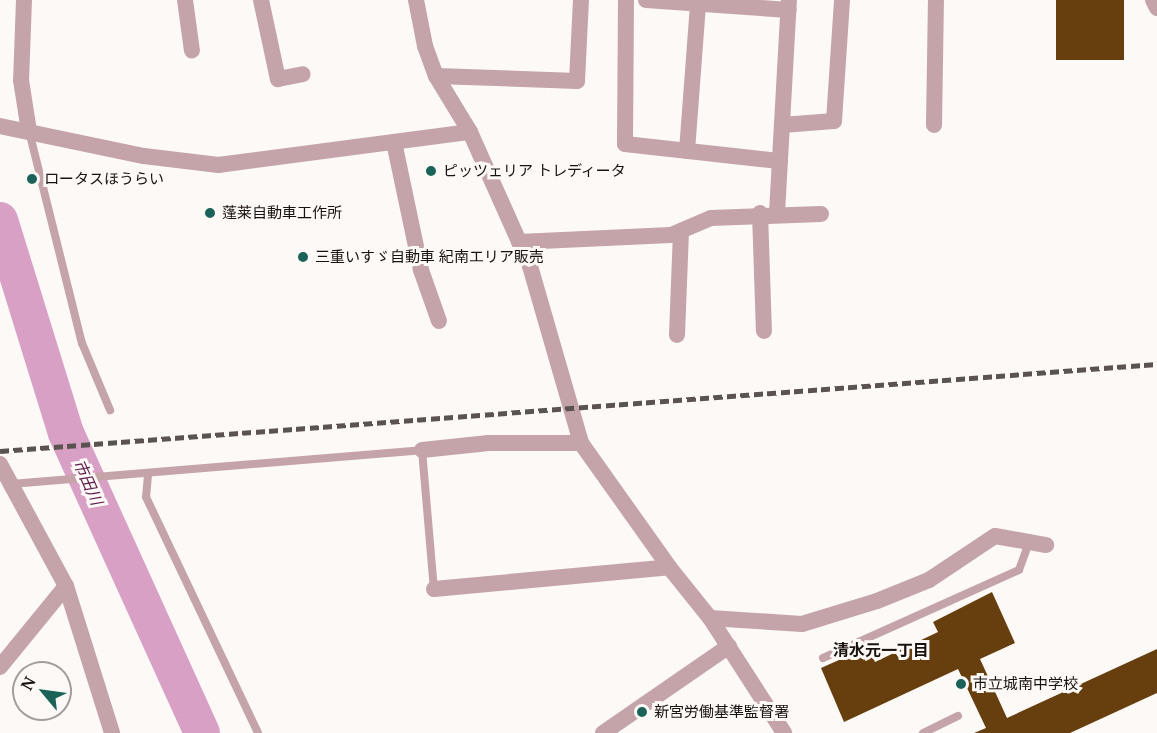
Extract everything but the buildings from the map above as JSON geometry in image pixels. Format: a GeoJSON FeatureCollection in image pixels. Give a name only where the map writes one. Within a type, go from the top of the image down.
{"type":"FeatureCollection","features":[{"type":"Feature","properties":{"kind":"street"},"geometry":{"type":"LineString","coordinates":[[12,0],[23,36]]}},
{"type":"Feature","properties":{"kind":"street"},"geometry":{"type":"LineString","coordinates":[[24,0],[21,80],[14,129],[190,164],[254,162],[470,132]]}},
{"type":"Feature","properties":{"kind":"street"},"geometry":{"type":"LineString","coordinates":[[185,0],[192,51]]}},
{"type":"Feature","properties":{"kind":"street"},"geometry":{"type":"LineString","coordinates":[[261,0],[278,79],[303,74]]}},
{"type":"Feature","properties":{"kind":"street"},"geometry":{"type":"LineString","coordinates":[[416,0],[424,46],[436,76],[470,132],[530,266],[581,443],[669,567],[710,618],[784,733]]}},
{"type":"Feature","properties":{"kind":"street"},"geometry":{"type":"LineString","coordinates":[[436,76],[577,81],[581,0]]}},
{"type":"Feature","properties":{"kind":"street"},"geometry":{"type":"LineString","coordinates":[[626,0],[625,144],[780,161]]}},
{"type":"Feature","properties":{"kind":"street"},"geometry":{"type":"LineString","coordinates":[[646,0],[698,4],[789,5],[777,213]]}},
{"type":"Feature","properties":{"kind":"street"},"geometry":{"type":"LineString","coordinates":[[782,125],[834,121],[842,0]]}},
{"type":"Feature","properties":{"kind":"street"},"geometry":{"type":"LineString","coordinates":[[934,125],[936,0]]}},
{"type":"Feature","properties":{"kind":"street"},"geometry":{"type":"LineString","coordinates":[[1153,0],[1157,8]]}},
{"type":"Feature","properties":{"kind":"street"},"geometry":{"type":"LineString","coordinates":[[687,151],[698,4]]}},
{"type":"Feature","properties":{"kind":"street"},"geometry":{"type":"LineString","coordinates":[[394,142],[420,270],[439,321]]}},
{"type":"Feature","properties":{"kind":"street"},"geometry":{"type":"LineString","coordinates":[[519,242],[671,235],[711,218],[760,213],[821,214]]}},
{"type":"Feature","properties":{"kind":"street"},"geometry":{"type":"LineString","coordinates":[[760,213],[764,331]]}},
{"type":"Feature","properties":{"kind":"street"},"geometry":{"type":"LineString","coordinates":[[677,335],[681,231]]}},
{"type":"Feature","properties":{"kind":"street"},"geometry":{"type":"LineString","coordinates":[[422,450],[489,443],[581,443]]}},
{"type":"Feature","properties":{"kind":"street"},"geometry":{"type":"LineString","coordinates":[[0,464],[66,586],[112,733]]}},
{"type":"Feature","properties":{"kind":"street"},"geometry":{"type":"LineString","coordinates":[[710,618],[802,624],[877,602],[929,580],[995,536],[1046,545]]}},
{"type":"Feature","properties":{"kind":"street"},"geometry":{"type":"LineString","coordinates":[[434,589],[669,567]]}},
{"type":"Feature","properties":{"kind":"street"},"geometry":{"type":"LineString","coordinates":[[0,667],[66,586]]}},
{"type":"Feature","properties":{"kind":"street"},"geometry":{"type":"LineString","coordinates":[[603,733],[729,646]]}},
{"type":"Feature","properties":{"kind":"lane"},"geometry":{"type":"LineString","coordinates":[[14,129],[82,343],[110,410]]}},
{"type":"Feature","properties":{"kind":"lane"},"geometry":{"type":"LineString","coordinates":[[11,484],[135,474],[148,476],[422,450],[434,589]]}},
{"type":"Feature","properties":{"kind":"lane"},"geometry":{"type":"LineString","coordinates":[[148,476],[146,497],[258,733]]}},
{"type":"Feature","properties":{"kind":"lane"},"geometry":{"type":"LineString","coordinates":[[823,658],[1019,570],[1029,542]]}},
{"type":"Feature","properties":{"kind":"lane"},"geometry":{"type":"LineString","coordinates":[[923,733],[957,716]]}},
{"type":"Feature","properties":{"kind":"waterway","name":"市田川"},"geometry":{"type":"LineString","coordinates":[[0,220],[66,433],[202,733]]}},
{"type":"Feature","properties":{"kind":"railway"},"geometry":{"type":"LineString","coordinates":[[0,451],[1157,364]]}},
{"type":"Feature","properties":{"kind":"place","name":"ピッツェリア トレディータ"},"geometry":{"type":"Point","coordinates":[431,171]}},
{"type":"Feature","properties":{"kind":"place","name":"ロータスほうらい"},"geometry":{"type":"Point","coordinates":[32,179]}},
{"type":"Feature","properties":{"kind":"place","name":"蓬莱自動車工作所"},"geometry":{"type":"Point","coordinates":[210,213]}},
{"type":"Feature","properties":{"kind":"place","name":"三重いすゞ自動車 紀南エリア販売"},"geometry":{"type":"Point","coordinates":[303,257]}},
{"type":"Feature","properties":{"kind":"place","name":"市立城南中学校"},"geometry":{"type":"Point","coordinates":[961,684]}},
{"type":"Feature","properties":{"kind":"place","name":"新宮労働基準監督署"},"geometry":{"type":"Point","coordinates":[642,712]}},
{"type":"Feature","properties":{"kind":"district","name":"清水元一丁目"},"geometry":{"type":"Point","coordinates":[881,650]}}]}
